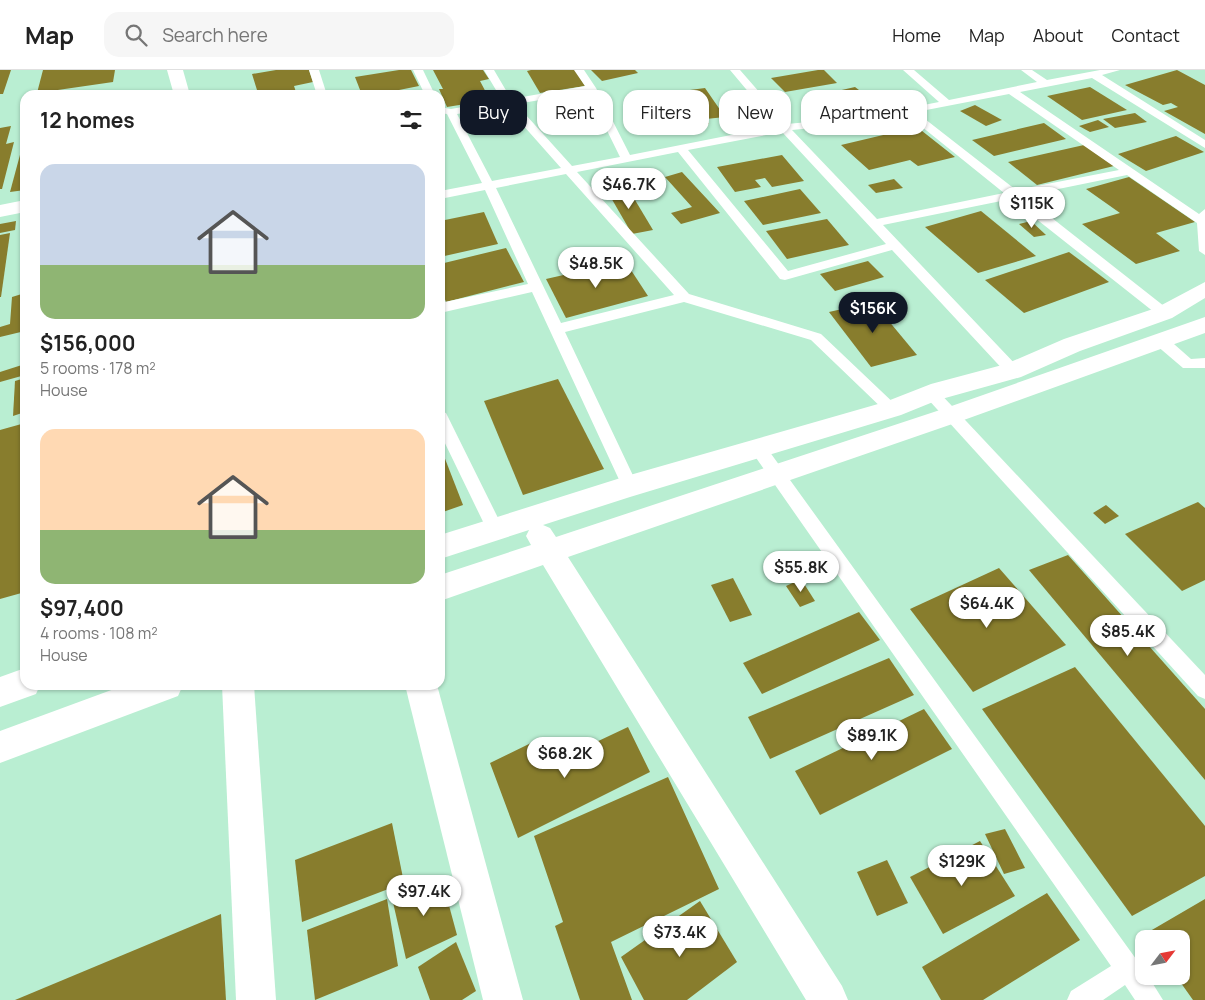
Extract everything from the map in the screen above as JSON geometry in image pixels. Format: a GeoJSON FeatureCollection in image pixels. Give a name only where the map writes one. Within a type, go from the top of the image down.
{"type":"FeatureCollection","features":[{"type":"Feature","properties":{"kind":"street"},"geometry":{"type":"LineString","coordinates":[[176,70],[181,90]]}},
{"type":"Feature","properties":{"kind":"street"},"geometry":{"type":"LineString","coordinates":[[0,211],[20,207]]}},
{"type":"Feature","properties":{"kind":"street"},"geometry":{"type":"LineString","coordinates":[[445,545],[630,486],[892,409],[931,393],[1013,371],[1072,345],[1164,313],[1205,289]]}},
{"type":"Feature","properties":{"kind":"street"},"geometry":{"type":"LineString","coordinates":[[445,586],[952,415],[1205,325]]}},
{"type":"Feature","properties":{"kind":"street"},"geometry":{"type":"LineString","coordinates":[[1072,345],[1094,365]]}},
{"type":"Feature","properties":{"kind":"street"},"geometry":{"type":"LineString","coordinates":[[532,519],[548,551],[828,1000]]}},
{"type":"Feature","properties":{"kind":"street"},"geometry":{"type":"LineString","coordinates":[[0,692],[20,686]]}},
{"type":"Feature","properties":{"kind":"street"},"geometry":{"type":"LineString","coordinates":[[0,746],[152,690]]}},
{"type":"Feature","properties":{"kind":"street"},"geometry":{"type":"LineString","coordinates":[[238,690],[256,1000]]}},
{"type":"Feature","properties":{"kind":"street"},"geometry":{"type":"LineString","coordinates":[[422,690],[503,1000]]}},
{"type":"Feature","properties":{"kind":"lane"},"geometry":{"type":"LineString","coordinates":[[314,70],[320,90]]}},
{"type":"Feature","properties":{"kind":"lane"},"geometry":{"type":"LineString","coordinates":[[418,70],[428,90]]}},
{"type":"Feature","properties":{"kind":"lane"},"geometry":{"type":"LineString","coordinates":[[489,70],[501,90]]}},
{"type":"Feature","properties":{"kind":"lane"},"geometry":{"type":"LineString","coordinates":[[579,70],[591,88],[627,160]]}},
{"type":"Feature","properties":{"kind":"lane"},"geometry":{"type":"LineString","coordinates":[[735,70],[752,90]]}},
{"type":"Feature","properties":{"kind":"lane"},"geometry":{"type":"LineString","coordinates":[[908,70],[947,103]]}},
{"type":"Feature","properties":{"kind":"lane"},"geometry":{"type":"LineString","coordinates":[[1026,70],[1046,84]]}},
{"type":"Feature","properties":{"kind":"lane"},"geometry":{"type":"LineString","coordinates":[[927,107],[1115,70]]}},
{"type":"Feature","properties":{"kind":"lane"},"geometry":{"type":"LineString","coordinates":[[1093,74],[1205,145]]}},
{"type":"Feature","properties":{"kind":"lane"},"geometry":{"type":"LineString","coordinates":[[527,99],[591,88]]}},
{"type":"Feature","properties":{"kind":"lane"},"geometry":{"type":"LineString","coordinates":[[1012,91],[1129,171],[1204,218],[1205,251]]}},
{"type":"Feature","properties":{"kind":"lane"},"geometry":{"type":"LineString","coordinates":[[460,109],[446,111],[489,186],[630,486]]}},
{"type":"Feature","properties":{"kind":"lane"},"geometry":{"type":"LineString","coordinates":[[527,123],[684,297]]}},
{"type":"Feature","properties":{"kind":"lane"},"geometry":{"type":"LineString","coordinates":[[927,126],[1164,313]]}},
{"type":"Feature","properties":{"kind":"lane"},"geometry":{"type":"LineString","coordinates":[[445,194],[682,150],[752,135]]}},
{"type":"Feature","properties":{"kind":"lane"},"geometry":{"type":"LineString","coordinates":[[791,135],[1013,371]]}},
{"type":"Feature","properties":{"kind":"lane"},"geometry":{"type":"LineString","coordinates":[[682,150],[785,276],[896,245]]}},
{"type":"Feature","properties":{"kind":"lane"},"geometry":{"type":"LineString","coordinates":[[875,223],[1129,171]]}},
{"type":"Feature","properties":{"kind":"lane"},"geometry":{"type":"LineString","coordinates":[[445,307],[536,287]]}},
{"type":"Feature","properties":{"kind":"lane"},"geometry":{"type":"LineString","coordinates":[[557,329],[684,297],[816,337],[892,409]]}},
{"type":"Feature","properties":{"kind":"lane"},"geometry":{"type":"LineString","coordinates":[[1161,341],[1205,378]]}},
{"type":"Feature","properties":{"kind":"lane"},"geometry":{"type":"LineString","coordinates":[[1188,364],[1205,363]]}},
{"type":"Feature","properties":{"kind":"lane"},"geometry":{"type":"LineString","coordinates":[[931,393],[1205,689]]}},
{"type":"Feature","properties":{"kind":"lane"},"geometry":{"type":"LineString","coordinates":[[445,427],[495,529]]}},
{"type":"Feature","properties":{"kind":"lane"},"geometry":{"type":"LineString","coordinates":[[758,448],[1150,1000]]}},
{"type":"Feature","properties":{"kind":"lane"},"geometry":{"type":"LineString","coordinates":[[1080,1000],[1128,968]]}},
{"type":"Feature","properties":{"kind":"shaded area"},"geometry":{"type":"Polygon","coordinates":[[[0,70],[1205,70],[1205,1000],[0,1000],[0,70]]]}},
{"type":"Feature","properties":{"kind":"building"},"geometry":{"type":"Polygon","coordinates":[[[0,70],[11,70],[3,94],[0,94],[0,70]]]}},
{"type":"Feature","properties":{"kind":"building"},"geometry":{"type":"Polygon","coordinates":[[[43,70],[115,70],[113,82],[58,90],[38,90],[43,70]]]}},
{"type":"Feature","properties":{"kind":"building"},"geometry":{"type":"Polygon","coordinates":[[[276,70],[309,70],[313,82],[294,86],[295,90],[257,90],[252,74],[276,70]]]}},
{"type":"Feature","properties":{"kind":"building"},"geometry":{"type":"Polygon","coordinates":[[[411,70],[419,86],[399,90],[360,90],[355,77],[411,70]]]}},
{"type":"Feature","properties":{"kind":"building"},"geometry":{"type":"Polygon","coordinates":[[[433,70],[483,70],[489,79],[480,81],[485,90],[460,90],[460,105],[447,107],[445,90],[439,89],[443,89],[433,70]]]}},
{"type":"Feature","properties":{"kind":"building"},"geometry":{"type":"Polygon","coordinates":[[[575,70],[585,86],[559,90],[538,90],[527,71],[575,70]]]}},
{"type":"Feature","properties":{"kind":"building"},"geometry":{"type":"Polygon","coordinates":[[[591,70],[635,70],[638,73],[602,81],[591,70]]]}},
{"type":"Feature","properties":{"kind":"building"},"geometry":{"type":"Polygon","coordinates":[[[824,70],[837,83],[791,91],[783,90],[771,78],[824,70]]]}},
{"type":"Feature","properties":{"kind":"building"},"geometry":{"type":"Polygon","coordinates":[[[1177,70],[1205,85],[1205,134],[1164,111],[1178,107],[1171,103],[1163,105],[1125,85],[1177,70]]]}},
{"type":"Feature","properties":{"kind":"building"},"geometry":{"type":"Polygon","coordinates":[[[855,87],[859,90],[842,90],[855,87]]]}},
{"type":"Feature","properties":{"kind":"building"},"geometry":{"type":"Polygon","coordinates":[[[1090,87],[1127,110],[1082,120],[1047,96],[1090,87]]]}},
{"type":"Feature","properties":{"kind":"building"},"geometry":{"type":"Polygon","coordinates":[[[705,88],[706,90],[690,90],[705,88]]]}},
{"type":"Feature","properties":{"kind":"building"},"geometry":{"type":"Polygon","coordinates":[[[709,94],[719,108],[719,118],[709,119],[709,94]]]}},
{"type":"Feature","properties":{"kind":"building"},"geometry":{"type":"Polygon","coordinates":[[[975,105],[1002,120],[986,126],[960,111],[975,105]]]}},
{"type":"Feature","properties":{"kind":"building"},"geometry":{"type":"Polygon","coordinates":[[[1135,113],[1147,122],[1115,128],[1103,119],[1135,113]]]}},
{"type":"Feature","properties":{"kind":"building"},"geometry":{"type":"Polygon","coordinates":[[[1098,120],[1109,127],[1090,132],[1079,126],[1098,120]]]}},
{"type":"Feature","properties":{"kind":"building"},"geometry":{"type":"Polygon","coordinates":[[[1044,123],[1066,139],[994,156],[972,140],[1044,123]]]}},
{"type":"Feature","properties":{"kind":"building"},"geometry":{"type":"Polygon","coordinates":[[[11,126],[6,144],[14,142],[2,189],[0,189],[0,128],[11,126]]]}},
{"type":"Feature","properties":{"kind":"building"},"geometry":{"type":"Polygon","coordinates":[[[883,135],[927,135],[955,157],[918,166],[910,160],[869,170],[841,145],[883,135]]]}},
{"type":"Feature","properties":{"kind":"building"},"geometry":{"type":"Polygon","coordinates":[[[1176,136],[1204,152],[1146,171],[1118,154],[1176,136]]]}},
{"type":"Feature","properties":{"kind":"building"},"geometry":{"type":"Polygon","coordinates":[[[1084,145],[1114,166],[1037,185],[1008,162],[1084,145]]]}},
{"type":"Feature","properties":{"kind":"building"},"geometry":{"type":"Polygon","coordinates":[[[20,155],[20,191],[10,192],[20,155]]]}},
{"type":"Feature","properties":{"kind":"building"},"geometry":{"type":"Polygon","coordinates":[[[782,155],[804,181],[772,187],[765,178],[755,180],[761,187],[735,192],[717,167],[782,155]]]}},
{"type":"Feature","properties":{"kind":"building"},"geometry":{"type":"Polygon","coordinates":[[[682,172],[720,213],[681,224],[671,213],[692,207],[665,177],[682,172]]]}},
{"type":"Feature","properties":{"kind":"building"},"geometry":{"type":"Polygon","coordinates":[[[1129,177],[1195,222],[1156,233],[1180,251],[1136,264],[1082,224],[1120,213],[1086,189],[1129,177]]]}},
{"type":"Feature","properties":{"kind":"building"},"geometry":{"type":"Polygon","coordinates":[[[894,179],[903,188],[876,193],[868,185],[894,179]]]}},
{"type":"Feature","properties":{"kind":"building"},"geometry":{"type":"Polygon","coordinates":[[[644,182],[652,195],[635,198],[627,185],[644,182]]]}},
{"type":"Feature","properties":{"kind":"building"},"geometry":{"type":"Polygon","coordinates":[[[626,185],[653,230],[632,234],[606,189],[626,185]]]}},
{"type":"Feature","properties":{"kind":"building"},"geometry":{"type":"Polygon","coordinates":[[[800,189],[821,213],[763,225],[744,201],[800,189]]]}},
{"type":"Feature","properties":{"kind":"building"},"geometry":{"type":"Polygon","coordinates":[[[981,211],[1036,256],[978,273],[925,227],[981,211]]]}},
{"type":"Feature","properties":{"kind":"building"},"geometry":{"type":"Polygon","coordinates":[[[484,212],[498,244],[445,256],[445,220],[484,212]]]}},
{"type":"Feature","properties":{"kind":"building"},"geometry":{"type":"Polygon","coordinates":[[[827,219],[849,245],[787,259],[766,231],[827,219]]]}},
{"type":"Feature","properties":{"kind":"building"},"geometry":{"type":"Polygon","coordinates":[[[16,221],[15,230],[0,233],[0,224],[16,221]]]}},
{"type":"Feature","properties":{"kind":"building"},"geometry":{"type":"Polygon","coordinates":[[[1031,221],[1046,235],[1034,237],[1019,224],[1031,221]]]}},
{"type":"Feature","properties":{"kind":"building"},"geometry":{"type":"Polygon","coordinates":[[[10,233],[1,297],[0,297],[0,235],[10,233]]]}},
{"type":"Feature","properties":{"kind":"building"},"geometry":{"type":"Polygon","coordinates":[[[506,248],[524,282],[446,302],[445,263],[506,248]]]}},
{"type":"Feature","properties":{"kind":"building"},"geometry":{"type":"Polygon","coordinates":[[[1069,252],[1109,282],[1024,313],[985,280],[1069,252]]]}},
{"type":"Feature","properties":{"kind":"building"},"geometry":{"type":"Polygon","coordinates":[[[625,261],[648,296],[566,318],[546,279],[625,261]]]}},
{"type":"Feature","properties":{"kind":"building"},"geometry":{"type":"Polygon","coordinates":[[[868,261],[884,277],[835,291],[820,274],[868,261]]]}},
{"type":"Feature","properties":{"kind":"building"},"geometry":{"type":"Polygon","coordinates":[[[20,295],[20,332],[0,337],[0,327],[10,324],[12,297],[20,295]]]}},
{"type":"Feature","properties":{"kind":"building"},"geometry":{"type":"Polygon","coordinates":[[[873,302],[917,355],[871,367],[829,312],[873,302]]]}},
{"type":"Feature","properties":{"kind":"building"},"geometry":{"type":"Polygon","coordinates":[[[20,366],[20,376],[0,382],[0,372],[20,366]]]}},
{"type":"Feature","properties":{"kind":"building"},"geometry":{"type":"Polygon","coordinates":[[[558,379],[604,469],[523,495],[484,401],[558,379]]]}},
{"type":"Feature","properties":{"kind":"building"},"geometry":{"type":"Polygon","coordinates":[[[20,380],[20,414],[13,416],[15,381],[20,380]]]}},
{"type":"Feature","properties":{"kind":"building"},"geometry":{"type":"Polygon","coordinates":[[[20,424],[20,593],[0,599],[0,430],[20,424]]]}},
{"type":"Feature","properties":{"kind":"building"},"geometry":{"type":"Polygon","coordinates":[[[445,459],[463,505],[445,511],[445,459]]]}},
{"type":"Feature","properties":{"kind":"building"},"geometry":{"type":"Polygon","coordinates":[[[1198,502],[1205,508],[1205,580],[1182,591],[1125,534],[1198,502]]]}},
{"type":"Feature","properties":{"kind":"building"},"geometry":{"type":"Polygon","coordinates":[[[1106,505],[1119,516],[1105,524],[1093,513],[1106,505]]]}},
{"type":"Feature","properties":{"kind":"building"},"geometry":{"type":"Polygon","coordinates":[[[1068,555],[1205,709],[1205,780],[1029,570],[1068,555]]]}},
{"type":"Feature","properties":{"kind":"building"},"geometry":{"type":"Polygon","coordinates":[[[999,568],[1066,645],[973,692],[910,609],[999,568]]]}},
{"type":"Feature","properties":{"kind":"building"},"geometry":{"type":"Polygon","coordinates":[[[733,578],[752,615],[730,622],[711,585],[733,578]]]}},
{"type":"Feature","properties":{"kind":"building"},"geometry":{"type":"Polygon","coordinates":[[[801,579],[815,601],[800,607],[786,586],[801,579]]]}},
{"type":"Feature","properties":{"kind":"building"},"geometry":{"type":"Polygon","coordinates":[[[859,612],[880,640],[762,694],[743,663],[859,612]]]}},
{"type":"Feature","properties":{"kind":"building"},"geometry":{"type":"Polygon","coordinates":[[[889,658],[914,695],[770,759],[748,717],[889,658]]]}},
{"type":"Feature","properties":{"kind":"building"},"geometry":{"type":"Polygon","coordinates":[[[1075,667],[1205,826],[1205,876],[1132,916],[982,709],[1075,667]]]}},
{"type":"Feature","properties":{"kind":"building"},"geometry":{"type":"Polygon","coordinates":[[[924,709],[952,749],[820,815],[795,771],[924,709]]]}},
{"type":"Feature","properties":{"kind":"building"},"geometry":{"type":"Polygon","coordinates":[[[628,727],[650,772],[518,838],[490,763],[531,743],[541,768],[628,727]]]}},
{"type":"Feature","properties":{"kind":"building"},"geometry":{"type":"Polygon","coordinates":[[[668,777],[719,889],[611,942],[632,1000],[580,1000],[555,926],[563,922],[534,836],[668,777]]]}},
{"type":"Feature","properties":{"kind":"building"},"geometry":{"type":"Polygon","coordinates":[[[392,823],[404,883],[302,922],[295,860],[392,823]]]}},
{"type":"Feature","properties":{"kind":"building"},"geometry":{"type":"Polygon","coordinates":[[[1005,829],[1025,868],[1004,874],[985,834],[1005,829]]]}},
{"type":"Feature","properties":{"kind":"building"},"geometry":{"type":"Polygon","coordinates":[[[980,841],[1015,896],[943,934],[910,877],[980,841]]]}},
{"type":"Feature","properties":{"kind":"building"},"geometry":{"type":"Polygon","coordinates":[[[887,860],[908,903],[877,916],[857,872],[887,860]]]}},
{"type":"Feature","properties":{"kind":"building"},"geometry":{"type":"Polygon","coordinates":[[[441,876],[457,935],[406,959],[392,898],[441,876]]]}},
{"type":"Feature","properties":{"kind":"building"},"geometry":{"type":"Polygon","coordinates":[[[1047,893],[1080,940],[983,1000],[941,1000],[922,967],[1047,893]]]}},
{"type":"Feature","properties":{"kind":"building"},"geometry":{"type":"Polygon","coordinates":[[[387,899],[398,966],[315,1000],[307,930],[387,899]]]}},
{"type":"Feature","properties":{"kind":"building"},"geometry":{"type":"Polygon","coordinates":[[[1205,899],[1205,1000],[1193,1000],[1182,985],[1190,985],[1190,930],[1152,930],[1205,899]]]}},
{"type":"Feature","properties":{"kind":"building"},"geometry":{"type":"Polygon","coordinates":[[[700,901],[737,962],[687,1000],[644,1000],[621,957],[700,901]]]}},
{"type":"Feature","properties":{"kind":"building"},"geometry":{"type":"Polygon","coordinates":[[[221,914],[226,1000],[15,1000],[221,914]]]}},
{"type":"Feature","properties":{"kind":"building"},"geometry":{"type":"Polygon","coordinates":[[[456,942],[476,991],[462,1000],[430,1000],[418,967],[456,942]]]}}]}
